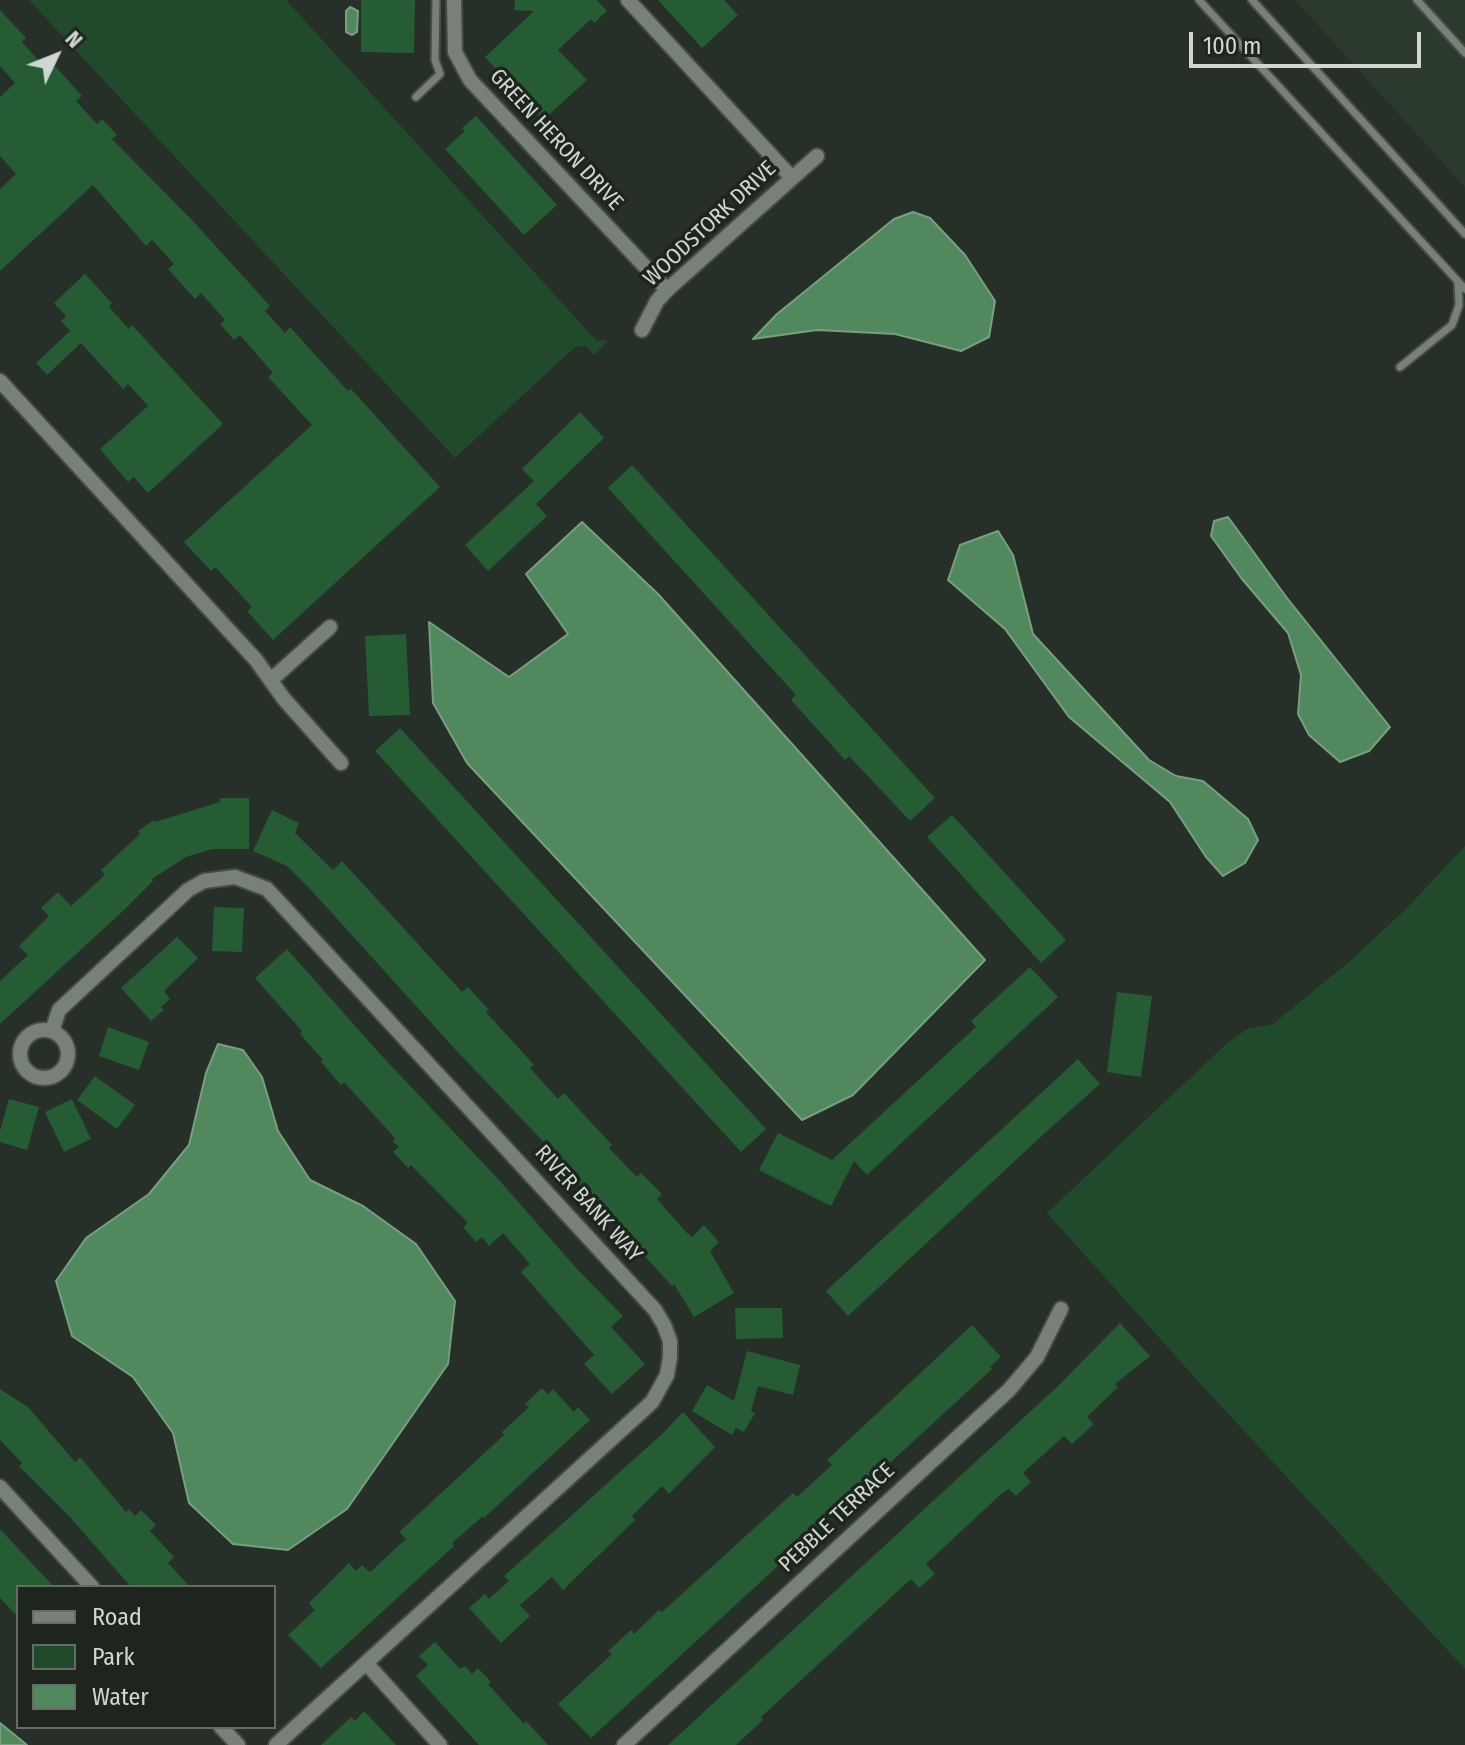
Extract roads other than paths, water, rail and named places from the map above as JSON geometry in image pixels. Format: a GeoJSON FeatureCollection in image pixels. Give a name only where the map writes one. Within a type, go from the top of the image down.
{"type":"FeatureCollection","features":[{"type":"Feature","properties":{"kind":"street","name":"GREEN HERON DRIVE"},"geometry":{"type":"LineString","coordinates":[[454,0],[458,56],[470,80],[667,290]]}},
{"type":"Feature","properties":{"kind":"street"},"geometry":{"type":"LineString","coordinates":[[628,0],[792,178]]}},
{"type":"Feature","properties":{"kind":"street","name":"WOODSTORK DRIVE"},"geometry":{"type":"LineString","coordinates":[[642,330],[657,301],[667,290],[817,156]]}},
{"type":"Feature","properties":{"kind":"street"},"geometry":{"type":"LineString","coordinates":[[0,381],[256,660],[284,699],[341,763]]}},
{"type":"Feature","properties":{"kind":"street"},"geometry":{"type":"LineString","coordinates":[[271,680],[330,627]]}},
{"type":"Feature","properties":{"kind":"street","name":"RIVER BANK WAY"},"geometry":{"type":"LineString","coordinates":[[52,1031],[59,1010],[188,890],[220,877],[235,877],[267,889],[644,1298],[664,1325],[670,1341],[670,1357],[661,1389],[652,1402],[276,1745]]}},
{"type":"Feature","properties":{"kind":"street","name":"PEBBLE TERRACE"},"geometry":{"type":"LineString","coordinates":[[624,1745],[1009,1390],[1037,1357],[1061,1309]]}},
{"type":"Feature","properties":{"kind":"street"},"geometry":{"type":"LineString","coordinates":[[0,1487],[90,1585]]}},
{"type":"Feature","properties":{"kind":"street"},"geometry":{"type":"LineString","coordinates":[[366,1663],[440,1745]]}},
{"type":"Feature","properties":{"kind":"street"},"geometry":{"type":"LineString","coordinates":[[223,1729],[238,1745]]}},
{"type":"Feature","properties":{"kind":"lane"},"geometry":{"type":"LineString","coordinates":[[416,97],[440,74],[435,60],[436,0]]}},
{"type":"Feature","properties":{"kind":"lane"},"geometry":{"type":"LineString","coordinates":[[1199,0],[1465,289]]}},
{"type":"Feature","properties":{"kind":"lane"},"geometry":{"type":"LineString","coordinates":[[1252,0],[1465,234]]}},
{"type":"Feature","properties":{"kind":"lane"},"geometry":{"type":"LineString","coordinates":[[1417,0],[1465,53]]}},
{"type":"Feature","properties":{"kind":"lane"},"geometry":{"type":"LineString","coordinates":[[435,60],[458,56]]}},
{"type":"Feature","properties":{"kind":"lane"},"geometry":{"type":"LineString","coordinates":[[1400,367],[1452,325],[1459,305],[1458,281]]}},
{"type":"Feature","properties":{"kind":"water"},"geometry":{"type":"Polygon","coordinates":[[[350,7],[358,11],[357,32],[352,35],[346,32],[346,11],[350,7]]]}},
{"type":"Feature","properties":{"kind":"water"},"geometry":{"type":"Polygon","coordinates":[[[913,212],[930,218],[965,255],[995,301],[989,337],[961,351],[895,334],[817,330],[753,339],[777,314],[894,219],[913,212]]]}},
{"type":"Feature","properties":{"kind":"water"},"geometry":{"type":"Polygon","coordinates":[[[1228,517],[1287,598],[1390,727],[1369,751],[1340,762],[1309,735],[1298,714],[1301,675],[1288,633],[1242,579],[1211,536],[1214,521],[1228,517]]]}},
{"type":"Feature","properties":{"kind":"water"},"geometry":{"type":"Polygon","coordinates":[[[582,522],[658,594],[985,960],[853,1095],[802,1120],[467,763],[433,703],[429,622],[509,677],[568,634],[526,574],[582,522]]]}},
{"type":"Feature","properties":{"kind":"water"},"geometry":{"type":"Polygon","coordinates":[[[998,531],[1013,555],[1033,634],[1149,760],[1176,776],[1203,781],[1248,819],[1258,840],[1245,863],[1223,876],[1206,857],[1170,802],[1069,717],[1005,629],[948,580],[960,545],[998,531]]]}},
{"type":"Feature","properties":{"kind":"water"},"geometry":{"type":"Polygon","coordinates":[[[218,1044],[243,1050],[262,1077],[278,1131],[310,1180],[363,1206],[416,1244],[455,1301],[448,1364],[347,1509],[288,1550],[233,1544],[189,1503],[173,1433],[133,1377],[72,1336],[56,1281],[86,1238],[149,1194],[189,1145],[206,1073],[218,1044]]]}},
{"type":"Feature","properties":{"kind":"water"},"geometry":{"type":"Polygon","coordinates":[[[0,1723],[5,1727],[27,1745],[0,1745],[0,1723]]]}}]}
